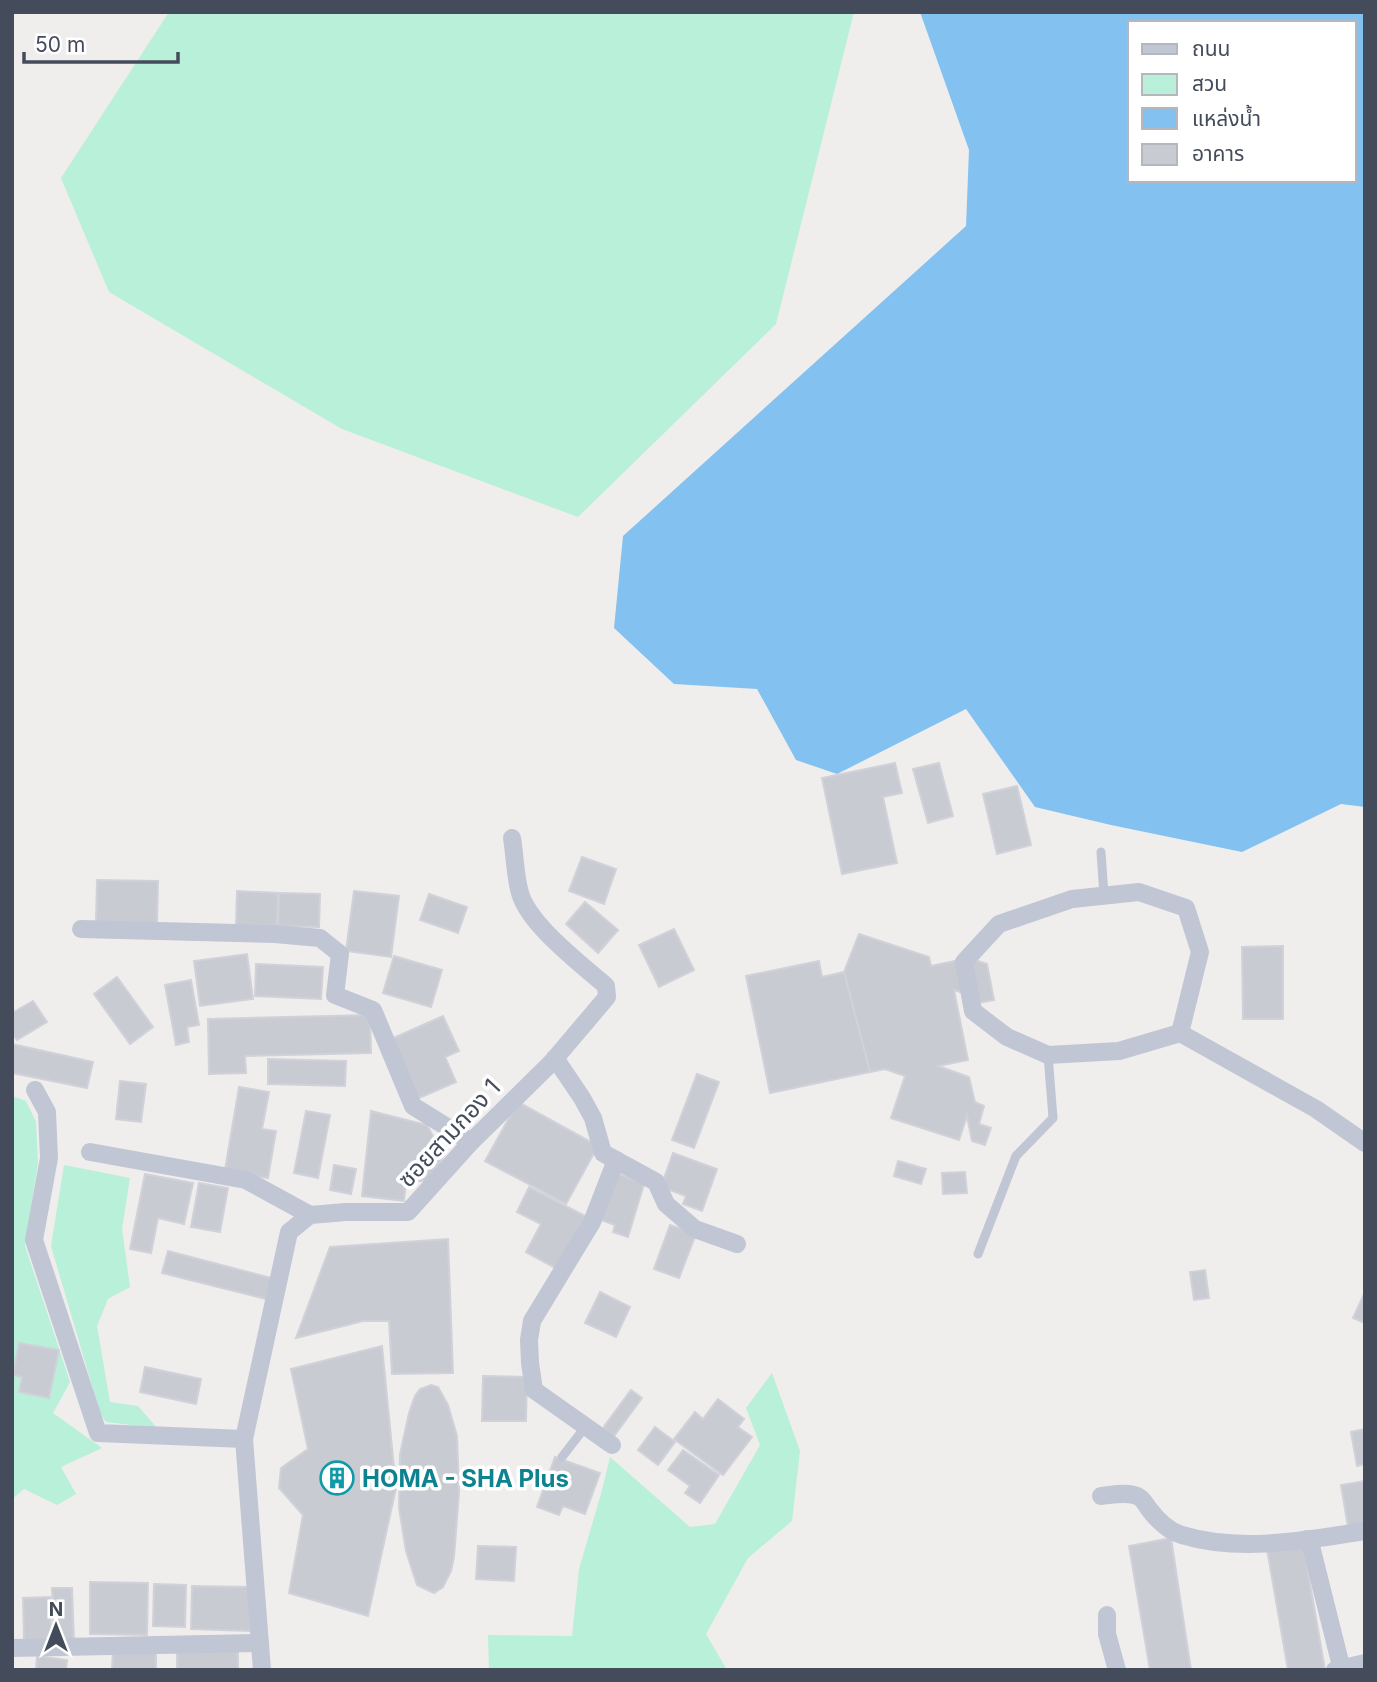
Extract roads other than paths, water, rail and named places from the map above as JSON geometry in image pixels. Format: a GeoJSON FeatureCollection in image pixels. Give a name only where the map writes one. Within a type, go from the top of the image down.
{"type":"FeatureCollection","features":[{"type":"Feature","properties":{"kind":"street","name":"ซอยสามกอง 1"},"geometry":{"type":"LineString","coordinates":[[310,1215],[408,1212],[471,1142],[555,1058],[607,997],[606,986],[538,924],[526,908],[520,892],[512,838]]}},
{"type":"Feature","properties":{"kind":"street"},"geometry":{"type":"LineString","coordinates":[[1181,1033],[1200,952],[1186,908],[1139,892],[1072,899],[999,924],[964,962],[973,1011],[1007,1037],[1048,1055],[1119,1051],[1181,1033],[1315,1109],[1365,1143]]}},
{"type":"Feature","properties":{"kind":"street"},"geometry":{"type":"LineString","coordinates":[[81,929],[275,934],[320,938],[340,954],[335,995],[373,1010],[413,1107],[471,1142]]}},
{"type":"Feature","properties":{"kind":"street"},"geometry":{"type":"LineString","coordinates":[[555,1058],[593,1118],[603,1153],[656,1182],[666,1205],[695,1229],[737,1244]]}},
{"type":"Feature","properties":{"kind":"street"},"geometry":{"type":"LineString","coordinates":[[35,1090],[47,1112],[49,1157],[34,1240],[98,1433],[244,1439]]}},
{"type":"Feature","properties":{"kind":"street"},"geometry":{"type":"LineString","coordinates":[[90,1152],[246,1180],[310,1215],[289,1232],[244,1439],[262,1670]]}},
{"type":"Feature","properties":{"kind":"street"},"geometry":{"type":"LineString","coordinates":[[612,1446],[534,1390],[529,1340],[532,1321],[592,1222],[616,1160]]}},
{"type":"Feature","properties":{"kind":"street"},"geometry":{"type":"LineString","coordinates":[[1101,1496],[1130,1494],[1140,1497],[1156,1518],[1168,1528],[1180,1535],[1212,1542],[1266,1544],[1365,1531]]}},
{"type":"Feature","properties":{"kind":"street"},"geometry":{"type":"LineString","coordinates":[[1307,1539],[1312,1550],[1339,1669],[1365,1663]]}},
{"type":"Feature","properties":{"kind":"street"},"geometry":{"type":"LineString","coordinates":[[1107,1615],[1107,1634],[1117,1670]]}},
{"type":"Feature","properties":{"kind":"street"},"geometry":{"type":"LineString","coordinates":[[12,1648],[260,1643]]}},
{"type":"Feature","properties":{"kind":"lane"},"geometry":{"type":"LineString","coordinates":[[1101,852],[1104,895]]}},
{"type":"Feature","properties":{"kind":"lane"},"geometry":{"type":"LineString","coordinates":[[978,1254],[1016,1157],[1053,1118],[1048,1055]]}},
{"type":"Feature","properties":{"kind":"lane"},"geometry":{"type":"LineString","coordinates":[[562,1457],[586,1426]]}},
{"type":"Feature","properties":{"kind":"water"},"geometry":{"type":"Polygon","coordinates":[[[920,12],[1365,12],[1365,807],[1341,804],[1242,852],[1035,807],[966,709],[837,774],[796,760],[757,689],[674,684],[614,628],[623,536],[966,226],[969,150],[920,12]]]}},
{"type":"Feature","properties":{"kind":"place","name":"HOMA - SHA Plus"},"geometry":{"type":"Point","coordinates":[337,1478]}}]}
